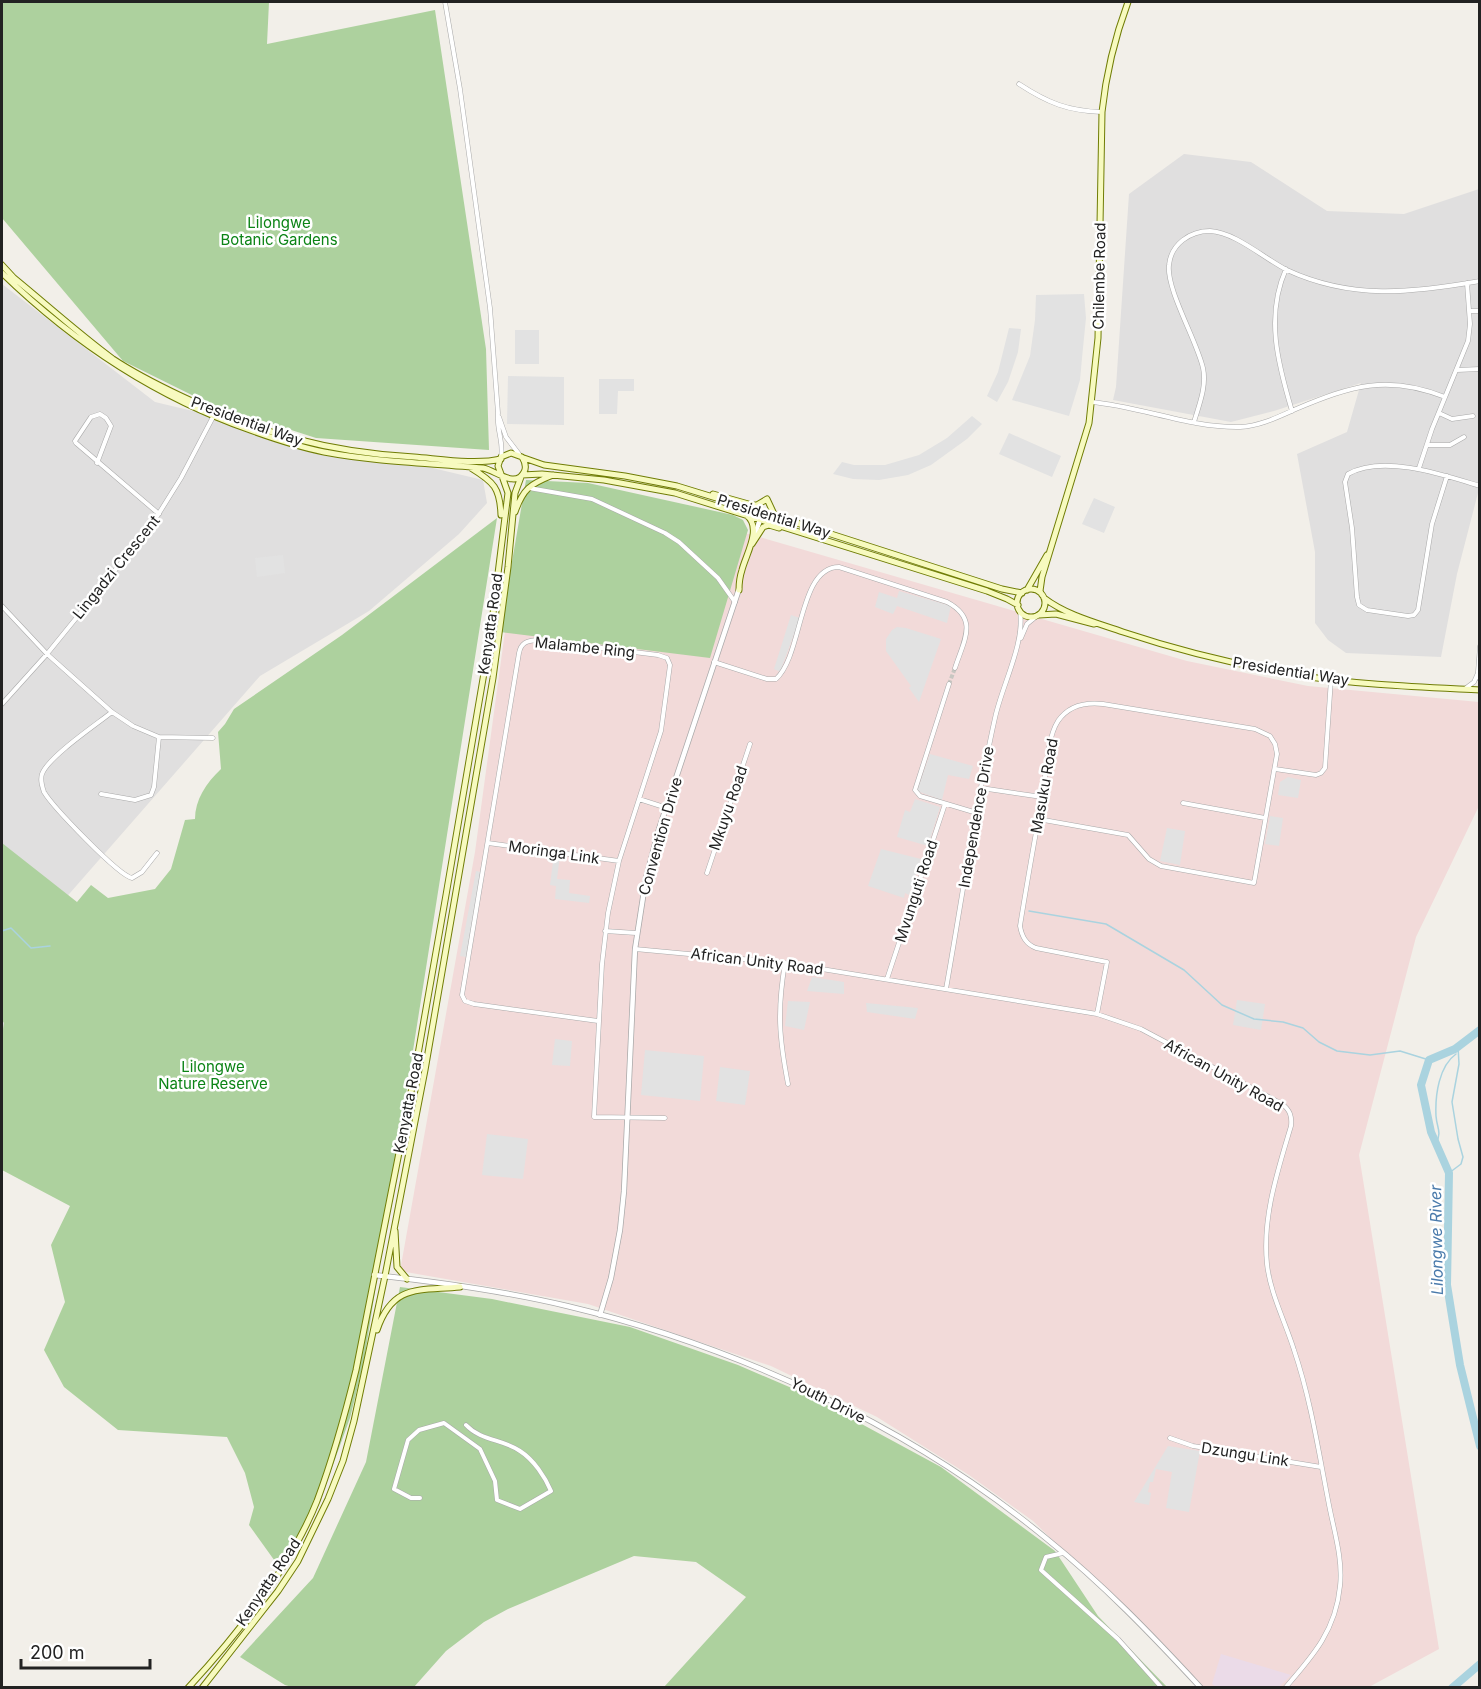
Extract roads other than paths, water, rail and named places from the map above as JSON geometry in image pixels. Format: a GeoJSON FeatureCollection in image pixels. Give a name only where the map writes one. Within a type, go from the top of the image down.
{"type":"FeatureCollection","features":[{"type":"Feature","properties":{"kind":"main road","name":"Chilembe Road"},"geometry":{"type":"LineString","coordinates":[[1050,548],[1089,423],[1098,338],[1102,112],[1111,57],[1128,2]]}},
{"type":"Feature","properties":{"kind":"main road","name":"Presidential Way"},"geometry":{"type":"LineString","coordinates":[[2,265],[14,278],[114,359],[171,392],[213,411],[289,438],[324,447],[403,457],[475,460],[501,458],[512,453],[544,465],[640,478],[695,492],[827,540],[987,591],[1007,599],[1019,608]]}},
{"type":"Feature","properties":{"kind":"main road","name":"Presidential Way"},"geometry":{"type":"LineString","coordinates":[[2,273],[107,360],[154,388],[213,417],[276,440],[325,452],[394,462],[490,469],[512,480],[521,476],[555,475],[643,486],[684,495],[741,513],[775,516],[1002,590],[1024,592]]}},
{"type":"Feature","properties":{"kind":"main road"},"geometry":{"type":"LineString","coordinates":[[521,457],[526,466],[521,476]]}},
{"type":"Feature","properties":{"kind":"main road"},"geometry":{"type":"LineString","coordinates":[[501,458],[498,466],[502,475]]}},
{"type":"Feature","properties":{"kind":"main road"},"geometry":{"type":"LineString","coordinates":[[468,466],[487,477],[495,485],[500,497],[502,528]]}},
{"type":"Feature","properties":{"kind":"main road","name":"Kenyatta Road"},"geometry":{"type":"LineString","coordinates":[[188,1688],[231,1637],[289,1557],[331,1465],[356,1370],[414,1077],[489,638],[508,493],[502,475]]}},
{"type":"Feature","properties":{"kind":"main road"},"geometry":{"type":"LineString","coordinates":[[511,520],[519,499],[529,488],[555,475]]}},
{"type":"Feature","properties":{"kind":"main road","name":"Kenyatta Road"},"geometry":{"type":"LineString","coordinates":[[202,1688],[278,1591],[297,1561],[328,1499],[343,1461],[370,1349],[425,1070],[493,678],[508,567],[515,489],[521,476]]}},
{"type":"Feature","properties":{"kind":"main road"},"geometry":{"type":"LineString","coordinates":[[695,492],[718,495],[752,505],[757,505],[767,499],[775,516]]}},
{"type":"Feature","properties":{"kind":"main road"},"geometry":{"type":"LineString","coordinates":[[739,590],[741,571],[754,530],[750,518],[741,513]]}},
{"type":"Feature","properties":{"kind":"main road"},"geometry":{"type":"LineString","coordinates":[[752,544],[760,529],[769,525],[827,540]]}},
{"type":"Feature","properties":{"kind":"main road"},"geometry":{"type":"LineString","coordinates":[[1050,548],[1040,584],[1044,607],[1038,615],[1028,616],[1019,608],[1018,599],[1035,579],[1050,548]]}},
{"type":"Feature","properties":{"kind":"main road"},"geometry":{"type":"LineString","coordinates":[[1024,592],[1034,590],[1043,596]]}},
{"type":"Feature","properties":{"kind":"main road","name":"Presidential Way"},"geometry":{"type":"LineString","coordinates":[[1043,596],[1060,608],[1108,627]]}},
{"type":"Feature","properties":{"kind":"main road","name":"Presidential Way"},"geometry":{"type":"LineString","coordinates":[[1038,615],[1056,614],[1108,627],[1190,653],[1297,675],[1479,690]]}},
{"type":"Feature","properties":{"kind":"main road"},"geometry":{"type":"LineString","coordinates":[[394,1224],[397,1267],[407,1279]]}},
{"type":"Feature","properties":{"kind":"main road"},"geometry":{"type":"LineString","coordinates":[[370,1349],[379,1324],[393,1301],[422,1288],[460,1287]]}},
{"type":"Feature","properties":{"kind":"street"},"geometry":{"type":"LineString","coordinates":[[445,2],[487,289],[498,413],[497,424],[503,446],[501,458]]}},
{"type":"Feature","properties":{"kind":"street"},"geometry":{"type":"LineString","coordinates":[[1019,84],[1060,106],[1102,112]]}},
{"type":"Feature","properties":{"kind":"street"},"geometry":{"type":"LineString","coordinates":[[1194,422],[1203,388],[1203,369],[1169,275],[1169,262],[1174,248],[1191,235],[1213,231],[1227,235],[1286,269],[1322,284],[1376,292],[1420,290],[1479,281]]}},
{"type":"Feature","properties":{"kind":"street"},"geometry":{"type":"LineString","coordinates":[[1286,269],[1276,298],[1274,332],[1277,356],[1292,411]]}},
{"type":"Feature","properties":{"kind":"street"},"geometry":{"type":"LineString","coordinates":[[1419,468],[1468,341],[1470,311],[1467,283]]}},
{"type":"Feature","properties":{"kind":"street"},"geometry":{"type":"LineString","coordinates":[[1470,311],[1479,311]]}},
{"type":"Feature","properties":{"kind":"street"},"geometry":{"type":"LineString","coordinates":[[1457,370],[1479,369]]}},
{"type":"Feature","properties":{"kind":"street"},"geometry":{"type":"LineString","coordinates":[[1090,402],[1230,427],[1266,422],[1346,390],[1375,384],[1396,384],[1426,389],[1446,397]]}},
{"type":"Feature","properties":{"kind":"street"},"geometry":{"type":"LineString","coordinates":[[498,413],[506,438],[521,457]]}},
{"type":"Feature","properties":{"kind":"street"},"geometry":{"type":"LineString","coordinates":[[1439,413],[1452,419],[1473,416]]}},
{"type":"Feature","properties":{"kind":"street"},"geometry":{"type":"LineString","coordinates":[[97,463],[111,426],[100,414],[91,417],[75,442],[97,463],[159,514]]}},
{"type":"Feature","properties":{"kind":"street","name":"Lingadzi Crescent"},"geometry":{"type":"LineString","coordinates":[[2,701],[46,654],[159,514],[207,432],[213,417]]}},
{"type":"Feature","properties":{"kind":"street"},"geometry":{"type":"LineString","coordinates":[[1427,445],[1450,445],[1464,437]]}},
{"type":"Feature","properties":{"kind":"street"},"geometry":{"type":"LineString","coordinates":[[1447,476],[1432,524],[1418,610],[1414,615],[1408,616],[1364,609],[1359,605],[1356,589],[1352,528],[1345,479],[1350,473],[1390,466],[1419,468],[1447,476],[1479,486]]}},
{"type":"Feature","properties":{"kind":"street"},"geometry":{"type":"LineString","coordinates":[[529,488],[592,499],[665,533],[680,542],[718,578],[735,602]]}},
{"type":"Feature","properties":{"kind":"street","name":"Convention Drive"},"geometry":{"type":"LineString","coordinates":[[600,1315],[611,1278],[620,1230],[624,1191],[636,933],[646,878],[762,515]]}},
{"type":"Feature","properties":{"kind":"street"},"geometry":{"type":"LineString","coordinates":[[714,662],[767,680],[776,679],[790,657],[815,580],[822,571],[833,567],[947,602],[960,611],[967,620],[967,627],[955,668]]}},
{"type":"Feature","properties":{"kind":"street"},"geometry":{"type":"LineString","coordinates":[[2,606],[46,654],[112,712],[133,726],[159,737],[213,738]]}},
{"type":"Feature","properties":{"kind":"street","name":"Independence Drive"},"geometry":{"type":"LineString","coordinates":[[1017,647],[1021,624],[1019,608]]}},
{"type":"Feature","properties":{"kind":"street","name":"Independence Drive"},"geometry":{"type":"LineString","coordinates":[[946,989],[996,715],[1017,647],[1025,628],[1038,615]]}},
{"type":"Feature","properties":{"kind":"street","name":"Malambe Ring"},"geometry":{"type":"LineString","coordinates":[[598,1021],[474,1004],[463,999],[519,653],[523,644],[528,641],[537,640],[658,655],[668,660],[670,669],[661,731],[619,861],[605,931],[594,1117],[626,1118]]}},
{"type":"Feature","properties":{"kind":"street"},"geometry":{"type":"LineString","coordinates":[[1479,646],[1479,680]]}},
{"type":"Feature","properties":{"kind":"street"},"geometry":{"type":"LineString","coordinates":[[1463,689],[1472,685],[1478,672]]}},
{"type":"Feature","properties":{"kind":"street"},"geometry":{"type":"LineString","coordinates":[[1275,769],[1316,775],[1325,768],[1331,679]]}},
{"type":"Feature","properties":{"kind":"street"},"geometry":{"type":"LineString","coordinates":[[949,684],[915,790],[920,796],[977,813]]}},
{"type":"Feature","properties":{"kind":"street","name":"Masuku Road"},"geometry":{"type":"LineString","coordinates":[[1038,819],[1128,835],[1149,859],[1161,866],[1254,883],[1275,769],[1275,744],[1270,736],[1261,731],[1103,704],[1084,704],[1069,710],[1055,728],[1038,819],[1020,926],[1021,933],[1027,944],[1036,948],[1107,963],[1097,1014]]}},
{"type":"Feature","properties":{"kind":"street"},"geometry":{"type":"LineString","coordinates":[[112,712],[47,765],[41,777],[44,792],[112,866],[128,877],[137,876],[157,853]]}},
{"type":"Feature","properties":{"kind":"street"},"geometry":{"type":"LineString","coordinates":[[101,794],[135,800],[150,797],[154,787],[159,737]]}},
{"type":"Feature","properties":{"kind":"street","name":"Mkuyu Road"},"geometry":{"type":"LineString","coordinates":[[707,873],[750,744]]}},
{"type":"Feature","properties":{"kind":"street"},"geometry":{"type":"LineString","coordinates":[[981,788],[1042,797]]}},
{"type":"Feature","properties":{"kind":"street"},"geometry":{"type":"LineString","coordinates":[[639,799],[667,808]]}},
{"type":"Feature","properties":{"kind":"street"},"geometry":{"type":"LineString","coordinates":[[1183,803],[1265,818]]}},
{"type":"Feature","properties":{"kind":"street","name":"Mvunguti Road"},"geometry":{"type":"LineString","coordinates":[[887,979],[945,804]]}},
{"type":"Feature","properties":{"kind":"street","name":"Moringa Link"},"geometry":{"type":"LineString","coordinates":[[488,843],[619,861]]}},
{"type":"Feature","properties":{"kind":"street"},"geometry":{"type":"LineString","coordinates":[[605,931],[636,933]]}},
{"type":"Feature","properties":{"kind":"street","name":"African Unity Road"},"geometry":{"type":"LineString","coordinates":[[635,949],[785,963],[1097,1014],[1141,1029],[1282,1104],[1290,1113],[1291,1126],[1268,1212],[1267,1264],[1271,1285],[1299,1366],[1338,1554],[1340,1586],[1332,1616],[1320,1646],[1285,1688]]}},
{"type":"Feature","properties":{"kind":"street"},"geometry":{"type":"LineString","coordinates":[[785,963],[780,993],[779,1024],[788,1084]]}},
{"type":"Feature","properties":{"kind":"street"},"geometry":{"type":"LineString","coordinates":[[626,1118],[665,1118]]}},
{"type":"Feature","properties":{"kind":"street","name":"Youth Drive"},"geometry":{"type":"LineString","coordinates":[[374,1275],[460,1287],[565,1306],[653,1329],[792,1381],[955,1472],[1016,1515],[1118,1601],[1201,1688]]}},
{"type":"Feature","properties":{"kind":"street"},"geometry":{"type":"LineString","coordinates":[[420,1498],[411,1498],[394,1489],[408,1440],[419,1430],[444,1423],[480,1449],[495,1481],[497,1500],[520,1509],[551,1491],[544,1476],[520,1451],[474,1433],[466,1425]]}},
{"type":"Feature","properties":{"kind":"street","name":"Dzungu Link"},"geometry":{"type":"LineString","coordinates":[[1170,1438],[1193,1446],[1321,1467]]}},
{"type":"Feature","properties":{"kind":"street"},"geometry":{"type":"LineString","coordinates":[[1063,1553],[1046,1557],[1041,1570],[1118,1639],[1162,1688]]}},
{"type":"Feature","properties":{"kind":"waterway"},"geometry":{"type":"LineString","coordinates":[[1029,911],[1106,924],[1184,970],[1222,1005],[1254,1019],[1283,1022],[1303,1028],[1319,1042],[1337,1051],[1370,1055],[1400,1051],[1429,1060]]}},
{"type":"Feature","properties":{"kind":"waterway"},"geometry":{"type":"LineString","coordinates":[[2,931],[11,928],[31,948],[50,946]]}},
{"type":"Feature","properties":{"kind":"waterway","name":"Lilongwe River"},"geometry":{"type":"LineString","coordinates":[[1480,1030],[1455,1049],[1429,1060],[1421,1085],[1431,1132],[1449,1173],[1447,1285],[1460,1365],[1480,1446]]}},
{"type":"Feature","properties":{"kind":"waterway"},"geometry":{"type":"LineString","coordinates":[[1449,1173],[1461,1164],[1463,1157],[1452,1102],[1459,1064],[1458,1046]]}},
{"type":"Feature","properties":{"kind":"waterway"},"geometry":{"type":"LineString","coordinates":[[1436,1144],[1439,1133],[1436,1116],[1437,1090],[1442,1073],[1450,1059],[1456,1054]]}},
{"type":"Feature","properties":{"kind":"waterway","name":"Lilongwe River"},"geometry":{"type":"LineString","coordinates":[[1452,1688],[1480,1664]]}},
{"type":"Feature","properties":{"kind":"tunnel"},"geometry":{"type":"LineString","coordinates":[[949,684],[955,668]]}},
{"type":"Feature","properties":{"kind":"park label","name":"Lilongwe Botanic Gardens"},"geometry":{"type":"Point","coordinates":[279,230]}},
{"type":"Feature","properties":{"kind":"park label","name":"Lilongwe Nature Reserve"},"geometry":{"type":"Point","coordinates":[213,1074]}}]}
